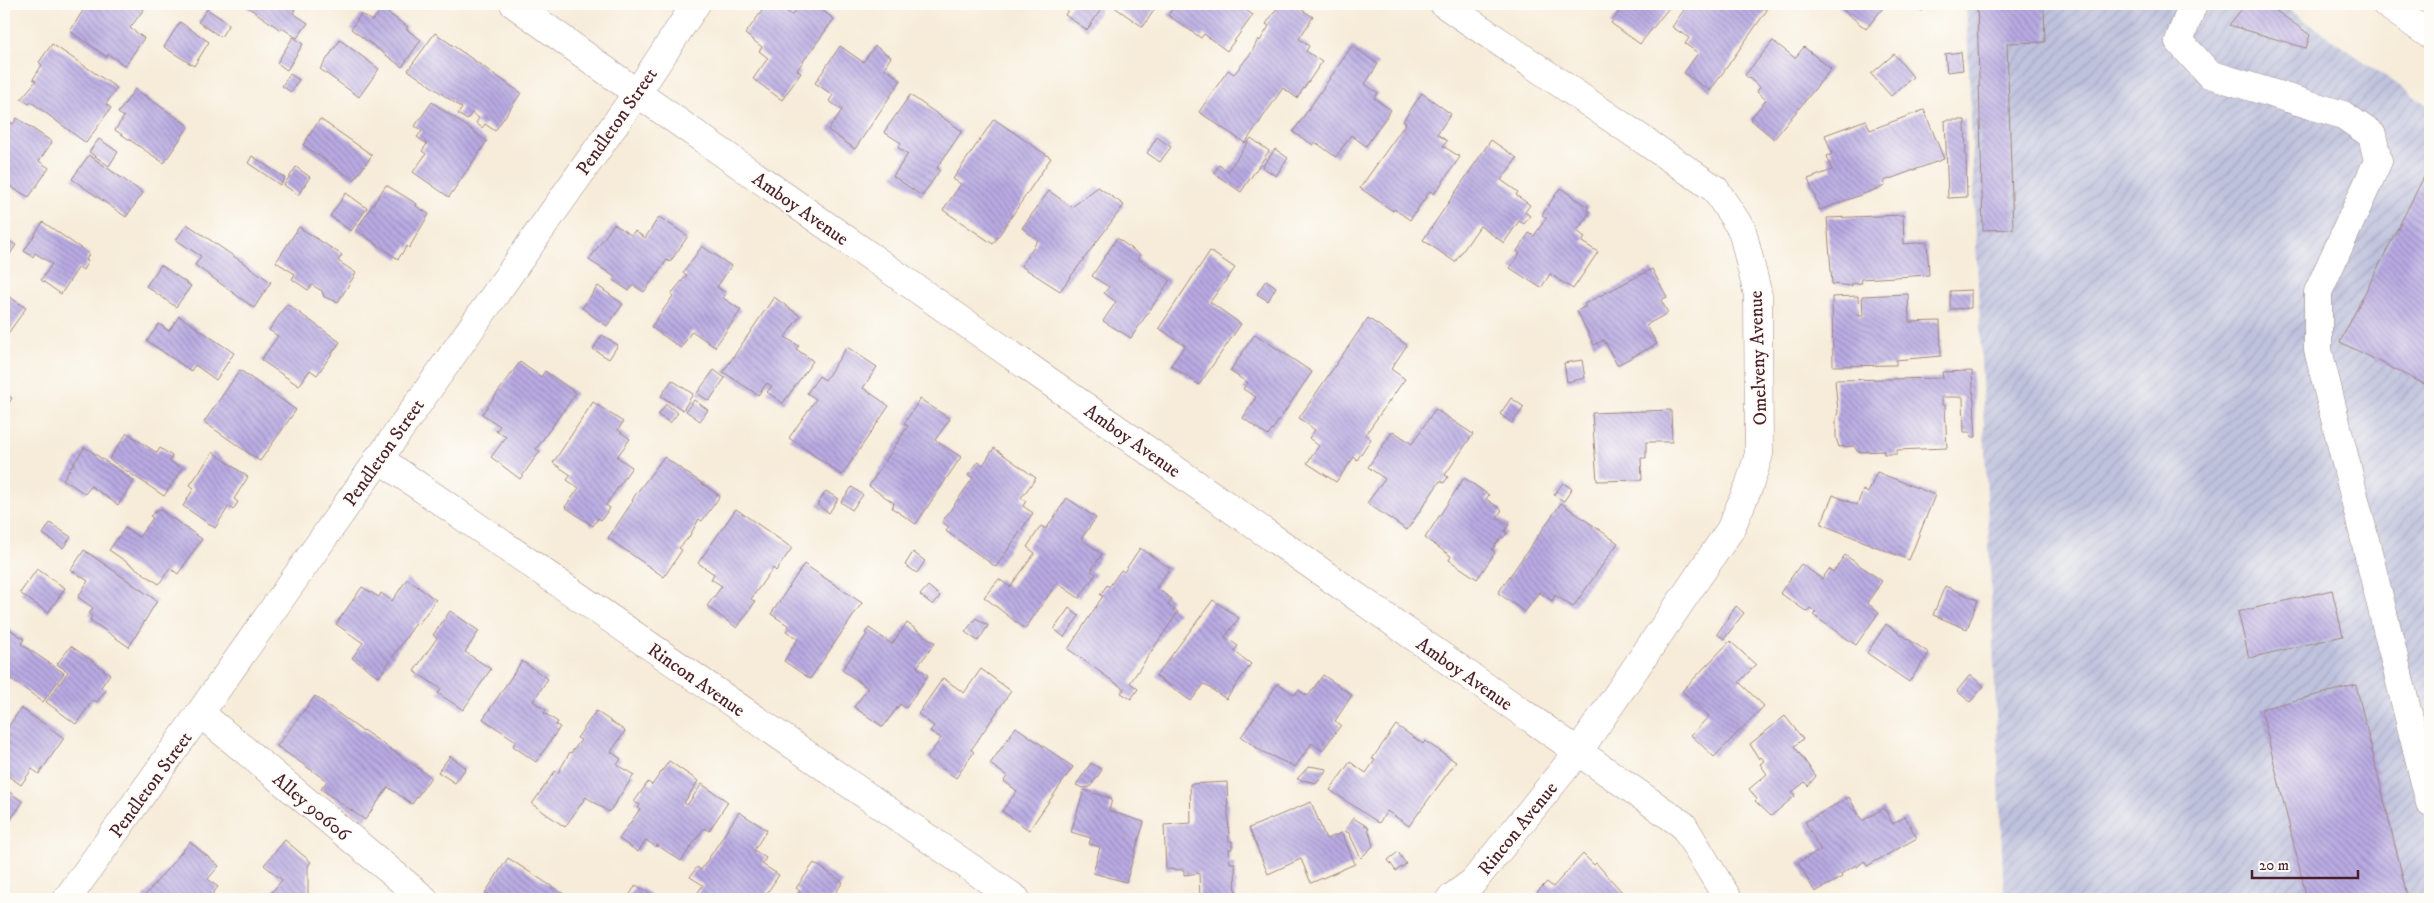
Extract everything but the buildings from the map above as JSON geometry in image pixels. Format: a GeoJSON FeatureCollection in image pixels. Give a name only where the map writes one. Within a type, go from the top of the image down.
{"type":"FeatureCollection","features":[{"type":"Feature","properties":{"kind":"street","name":"Amboy Avenue"},"geometry":{"type":"LineString","coordinates":[[514,4],[637,93],[1683,825],[1728,899]]}},
{"type":"Feature","properties":{"kind":"street","name":"Pendleton Street"},"geometry":{"type":"LineString","coordinates":[[67,899],[200,714],[378,458],[637,93],[696,4]]}},
{"type":"Feature","properties":{"kind":"street","name":"Omelveny Avenue"},"geometry":{"type":"LineString","coordinates":[[1444,4],[1715,189],[1742,230],[1758,295],[1759,454],[1749,486],[1730,530],[1578,752]]}},
{"type":"Feature","properties":{"kind":"street"},"geometry":{"type":"LineString","coordinates":[[2193,4],[2179,41],[2209,74],[2343,114],[2372,135],[2378,161],[2318,292],[2318,350],[2430,803]]}},
{"type":"Feature","properties":{"kind":"street"},"geometry":{"type":"LineString","coordinates":[[2386,4],[2430,35]]}},
{"type":"Feature","properties":{"kind":"street","name":"Rincon Avenue"},"geometry":{"type":"LineString","coordinates":[[378,458],[1016,899]]}},
{"type":"Feature","properties":{"kind":"street","name":"Alley 90606"},"geometry":{"type":"LineString","coordinates":[[200,714],[424,899]]}},
{"type":"Feature","properties":{"kind":"street","name":"Rincon Avenue"},"geometry":{"type":"LineString","coordinates":[[1450,899],[1473,882],[1578,752]]}},
{"type":"Feature","properties":{"kind":"shaded area"},"geometry":{"type":"Polygon","coordinates":[[[1966,4],[2281,4],[2430,107],[2430,899],[2004,899],[1966,4]]]}}]}
